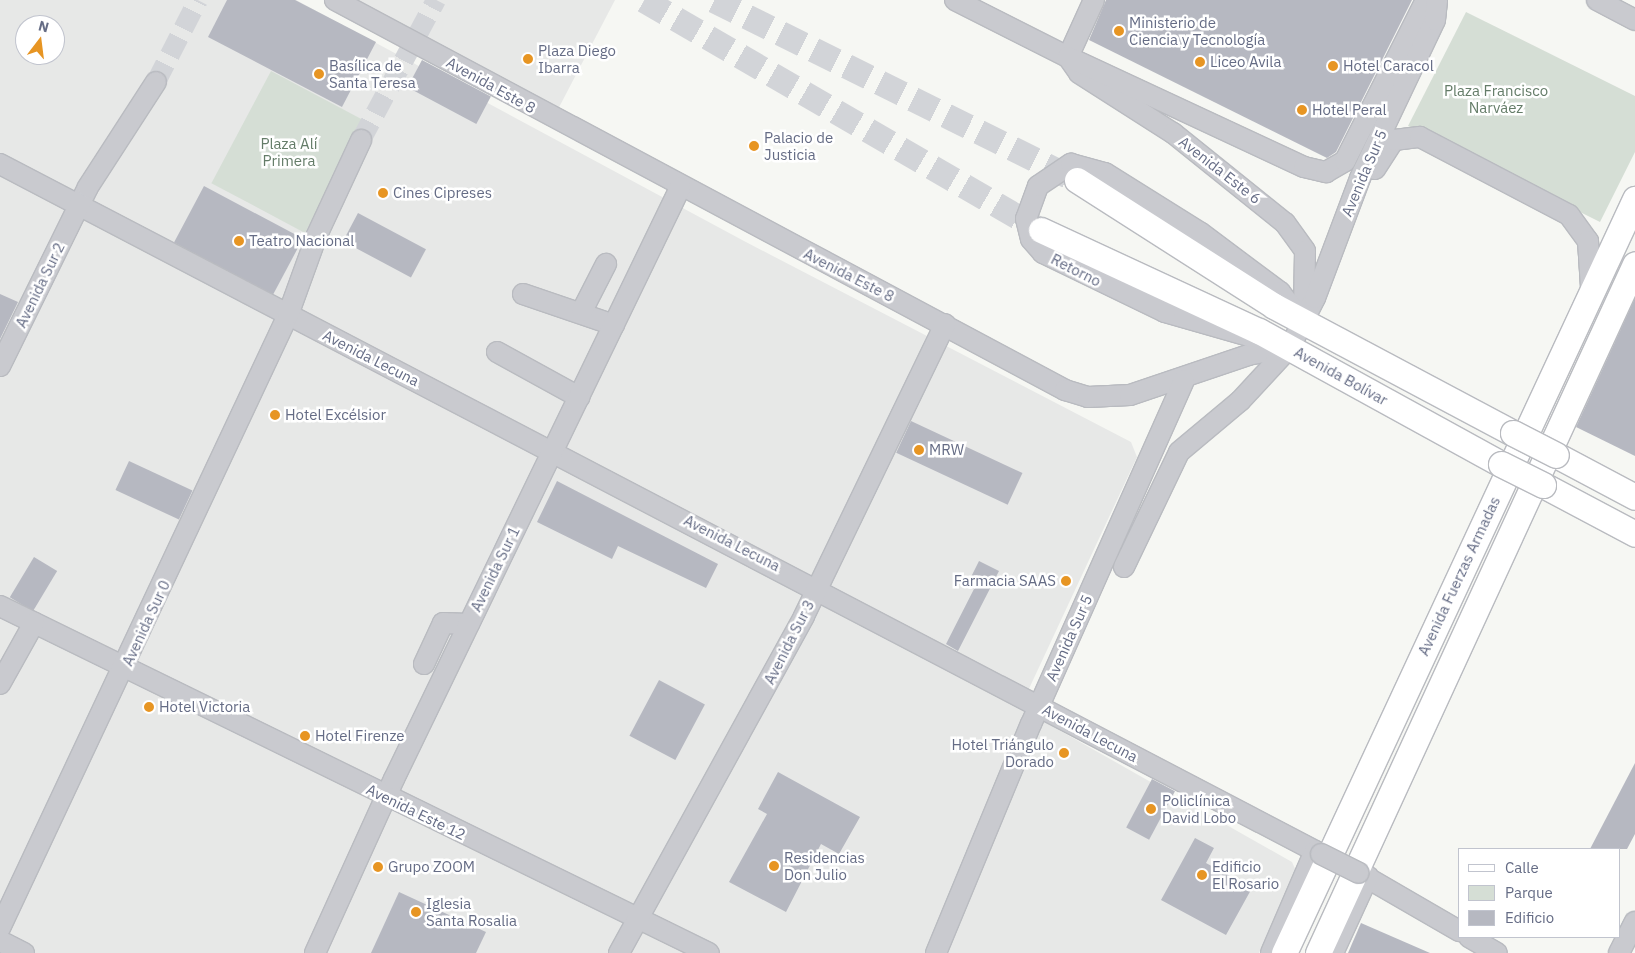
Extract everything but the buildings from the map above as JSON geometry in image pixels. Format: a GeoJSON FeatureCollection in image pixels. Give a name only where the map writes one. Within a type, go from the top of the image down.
{"type":"FeatureCollection","features":[{"type":"Feature","properties":{"kind":"main road","name":"Avenida Bolívar"},"geometry":{"type":"LineString","coordinates":[[1077,180],[1304,322],[1635,497]]}},
{"type":"Feature","properties":{"kind":"main road","name":"Avenida Fuerzas Armadas"},"geometry":{"type":"LineString","coordinates":[[1284,953],[1589,294],[1635,199]]}},
{"type":"Feature","properties":{"kind":"main road","name":"Avenida Bolívar"},"geometry":{"type":"LineString","coordinates":[[1041,230],[1290,347],[1501,464],[1635,534]]}},
{"type":"Feature","properties":{"kind":"main road","name":"Avenida Fuerzas Armadas"},"geometry":{"type":"LineString","coordinates":[[1318,953],[1635,264]]}},
{"type":"Feature","properties":{"kind":"street","name":"Avenida Este 8"},"geometry":{"type":"LineString","coordinates":[[335,0],[680,188],[945,324],[1065,390],[1088,397],[1130,396],[1184,380],[1248,356],[1290,347]]}},
{"type":"Feature","properties":{"kind":"street","name":"Avenida Este 6"},"geometry":{"type":"LineString","coordinates":[[955,0],[1068,58],[1304,167],[1326,172],[1336,168]]}},
{"type":"Feature","properties":{"kind":"street"},"geometry":{"type":"LineString","coordinates":[[1068,58],[1094,0]]}},
{"type":"Feature","properties":{"kind":"street","name":"Avenida Sur 5"},"geometry":{"type":"LineString","coordinates":[[1336,168],[1345,161],[1426,0]]}},
{"type":"Feature","properties":{"kind":"street","name":"Avenida Sur 5"},"geometry":{"type":"LineString","coordinates":[[1124,567],[1179,452],[1240,401],[1290,347],[1304,322],[1360,178],[1435,20],[1437,0]]}},
{"type":"Feature","properties":{"kind":"street"},"geometry":{"type":"LineString","coordinates":[[1596,0],[1635,20]]}},
{"type":"Feature","properties":{"kind":"street","name":"Avenida Este 6"},"geometry":{"type":"LineString","coordinates":[[1068,58],[1079,73],[1173,133],[1285,223],[1305,251],[1304,322]]}},
{"type":"Feature","properties":{"kind":"street","name":"Avenida Sur 2"},"geometry":{"type":"LineString","coordinates":[[0,366],[79,204],[156,82]]}},
{"type":"Feature","properties":{"kind":"street"},"geometry":{"type":"LineString","coordinates":[[1360,178],[1375,169],[1401,136],[1420,137],[1456,154],[1578,222],[1591,255],[1589,294]]}},
{"type":"Feature","properties":{"kind":"street","name":"Avenida Sur 0"},"geometry":{"type":"LineString","coordinates":[[0,928],[124,670],[288,316],[317,235],[361,140]]}},
{"type":"Feature","properties":{"kind":"street","name":"Avenida Lecuna"},"geometry":{"type":"LineString","coordinates":[[0,164],[288,316],[817,587],[1039,706],[1363,875],[1458,930]]}},
{"type":"Feature","properties":{"kind":"street","name":"Retorno"},"geometry":{"type":"LineString","coordinates":[[1290,347],[1165,312],[1065,266],[1031,239],[1026,219],[1029,202],[1051,173],[1071,164],[1105,174],[1201,233],[1280,292],[1304,322]]}},
{"type":"Feature","properties":{"kind":"street","name":"Avenida Sur 1"},"geometry":{"type":"LineString","coordinates":[[315,953],[385,798],[680,188]]}},
{"type":"Feature","properties":{"kind":"street"},"geometry":{"type":"LineString","coordinates":[[582,312],[606,264]]}},
{"type":"Feature","properties":{"kind":"street"},"geometry":{"type":"LineString","coordinates":[[523,294],[582,312],[614,326]]}},
{"type":"Feature","properties":{"kind":"street","name":"Avenida Sur 3"},"geometry":{"type":"LineString","coordinates":[[619,953],[637,918],[722,772],[817,587],[945,324]]}},
{"type":"Feature","properties":{"kind":"street"},"geometry":{"type":"LineString","coordinates":[[497,352],[579,397]]}},
{"type":"Feature","properties":{"kind":"street","name":"Avenida Sur 5"},"geometry":{"type":"LineString","coordinates":[[936,953],[1039,706],[1184,380]]}},
{"type":"Feature","properties":{"kind":"street","name":"Avenida Este 12"},"geometry":{"type":"LineString","coordinates":[[0,606],[124,670],[385,798],[709,953]]}},
{"type":"Feature","properties":{"kind":"street"},"geometry":{"type":"LineString","coordinates":[[0,684],[34,623]]}},
{"type":"Feature","properties":{"kind":"street"},"geometry":{"type":"LineString","coordinates":[[424,664],[443,623],[469,624]]}},
{"type":"Feature","properties":{"kind":"street"},"geometry":{"type":"LineString","coordinates":[[1270,953],[1318,853]]}},
{"type":"Feature","properties":{"kind":"street"},"geometry":{"type":"LineString","coordinates":[[1333,953],[1363,875]]}},
{"type":"Feature","properties":{"kind":"street"},"geometry":{"type":"LineString","coordinates":[[1619,953],[1635,922]]}},
{"type":"Feature","properties":{"kind":"street"},"geometry":{"type":"LineString","coordinates":[[1471,938],[1497,953]]}},
{"type":"Feature","properties":{"kind":"street"},"geometry":{"type":"LineString","coordinates":[[0,941],[24,953]]}},
{"type":"Feature","properties":{"kind":"shaded area"},"geometry":{"type":"Polygon","coordinates":[[[0,0],[296,0],[744,241],[1131,442],[1137,457],[1020,708],[1292,862],[1296,871],[1259,953],[0,953],[0,0]]]}},
{"type":"Feature","properties":{"kind":"shaded area","name":"Plaza Diego Ibarra"},"geometry":{"type":"Polygon","coordinates":[[[341,0],[615,0],[555,115],[341,0]]]}},
{"type":"Feature","properties":{"kind":"green space","name":"Plaza Francisco Narváez"},"geometry":{"type":"Polygon","coordinates":[[[1466,12],[1635,96],[1635,152],[1600,222],[1408,126],[1466,12]]]}},
{"type":"Feature","properties":{"kind":"green space","name":"Plaza Alí Primera"},"geometry":{"type":"Polygon","coordinates":[[[271,71],[365,121],[305,233],[211,183],[271,71]]]}},
{"type":"Feature","properties":{"kind":"tunnel"},"geometry":{"type":"LineString","coordinates":[[156,82],[198,0]]}},
{"type":"Feature","properties":{"kind":"tunnel"},"geometry":{"type":"LineString","coordinates":[[361,140],[436,0]]}},
{"type":"Feature","properties":{"kind":"tunnel"},"geometry":{"type":"LineString","coordinates":[[644,0],[1041,230]]}},
{"type":"Feature","properties":{"kind":"tunnel"},"geometry":{"type":"LineString","coordinates":[[714,0],[1077,180]]}},
{"type":"Feature","properties":{"kind":"place","name":"Ministerio de Ciencia y Tecnología"},"geometry":{"type":"Point","coordinates":[1119,31]}},
{"type":"Feature","properties":{"kind":"place","name":"Plaza Diego Ibarra"},"geometry":{"type":"Point","coordinates":[528,59]}},
{"type":"Feature","properties":{"kind":"place","name":"Liceo Avila"},"geometry":{"type":"Point","coordinates":[1200,62]}},
{"type":"Feature","properties":{"kind":"place","name":"Hotel Caracol"},"geometry":{"type":"Point","coordinates":[1333,66]}},
{"type":"Feature","properties":{"kind":"place","name":"Basílica de Santa Teresa"},"geometry":{"type":"Point","coordinates":[319,74]}},
{"type":"Feature","properties":{"kind":"place","name":"Hotel Peral"},"geometry":{"type":"Point","coordinates":[1302,110]}},
{"type":"Feature","properties":{"kind":"place","name":"Palacio de Justicia"},"geometry":{"type":"Point","coordinates":[754,146]}},
{"type":"Feature","properties":{"kind":"place","name":"Cines Cipreses"},"geometry":{"type":"Point","coordinates":[383,193]}},
{"type":"Feature","properties":{"kind":"place","name":"Teatro Nacional"},"geometry":{"type":"Point","coordinates":[239,241]}},
{"type":"Feature","properties":{"kind":"place","name":"Hotel Excélsior"},"geometry":{"type":"Point","coordinates":[275,415]}},
{"type":"Feature","properties":{"kind":"place","name":"MRW"},"geometry":{"type":"Point","coordinates":[919,450]}},
{"type":"Feature","properties":{"kind":"place","name":"Farmacia SAAS"},"geometry":{"type":"Point","coordinates":[1066,581]}},
{"type":"Feature","properties":{"kind":"place","name":"Hotel Victoria"},"geometry":{"type":"Point","coordinates":[149,707]}},
{"type":"Feature","properties":{"kind":"place","name":"Hotel Firenze"},"geometry":{"type":"Point","coordinates":[305,736]}},
{"type":"Feature","properties":{"kind":"place","name":"Hotel Triángulo Dorado"},"geometry":{"type":"Point","coordinates":[1064,753]}},
{"type":"Feature","properties":{"kind":"place","name":"Policlínica David Lobo"},"geometry":{"type":"Point","coordinates":[1151,809]}},
{"type":"Feature","properties":{"kind":"place","name":"Residencias Don Julio"},"geometry":{"type":"Point","coordinates":[774,866]}},
{"type":"Feature","properties":{"kind":"place","name":"Grupo ZOOM"},"geometry":{"type":"Point","coordinates":[378,867]}},
{"type":"Feature","properties":{"kind":"place","name":"Edificio El Rosario"},"geometry":{"type":"Point","coordinates":[1202,875]}},
{"type":"Feature","properties":{"kind":"place","name":"Iglesia Santa Rosalia"},"geometry":{"type":"Point","coordinates":[416,912]}}]}
